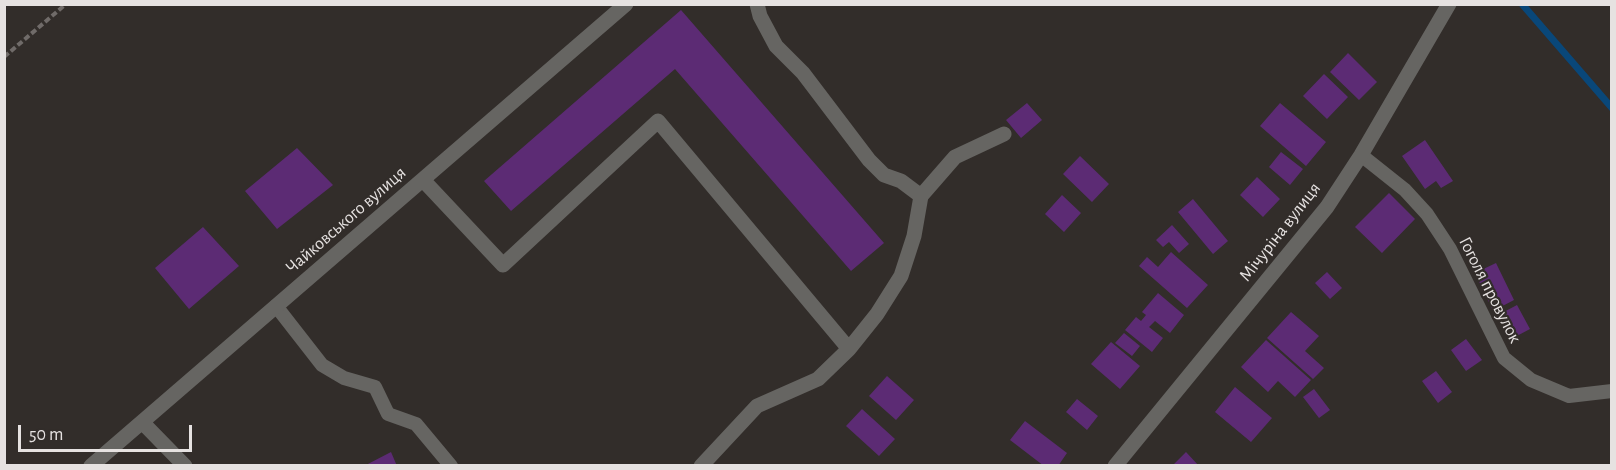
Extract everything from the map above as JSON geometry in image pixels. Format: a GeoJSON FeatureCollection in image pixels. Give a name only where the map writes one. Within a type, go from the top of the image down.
{"type":"FeatureCollection","features":[{"type":"Feature","properties":{"kind":"street","name":"Чайковського вулиця"},"geometry":{"type":"LineString","coordinates":[[91,465],[626,4]]}},
{"type":"Feature","properties":{"kind":"street"},"geometry":{"type":"LineString","coordinates":[[757,4],[760,16],[776,46],[802,73],[869,160],[884,175],[901,181],[921,196]]}},
{"type":"Feature","properties":{"kind":"street","name":"Мічуріна вулиця"},"geometry":{"type":"LineString","coordinates":[[1115,465],[1327,207],[1361,155],[1449,4]]}},
{"type":"Feature","properties":{"kind":"street"},"geometry":{"type":"LineString","coordinates":[[423,180],[503,266],[658,121],[849,349]]}},
{"type":"Feature","properties":{"kind":"street"},"geometry":{"type":"LineString","coordinates":[[701,465],[757,406],[818,379],[849,349],[877,314],[901,276],[914,236],[921,196],[955,157],[1004,134]]}},
{"type":"Feature","properties":{"kind":"street"},"geometry":{"type":"LineString","coordinates":[[142,422],[185,465]]}},
{"type":"Feature","properties":{"kind":"lane","name":"Гоголя провулок"},"geometry":{"type":"LineString","coordinates":[[1361,155],[1404,190],[1427,214],[1450,249],[1504,358],[1532,380],[1569,396],[1611,392]]}},
{"type":"Feature","properties":{"kind":"lane"},"geometry":{"type":"LineString","coordinates":[[276,306],[322,365],[344,378],[375,387],[388,414],[416,423],[451,465]]}},
{"type":"Feature","properties":{"kind":"path"},"geometry":{"type":"LineString","coordinates":[[4,57],[66,4]]}},
{"type":"Feature","properties":{"kind":"building"},"geometry":{"type":"Polygon","coordinates":[[[681,10],[884,243],[851,271],[675,69],[511,211],[484,181],[681,10]]]}},
{"type":"Feature","properties":{"kind":"building"},"geometry":{"type":"Polygon","coordinates":[[[1348,53],[1377,82],[1359,100],[1330,72],[1348,53]]]}},
{"type":"Feature","properties":{"kind":"building"},"geometry":{"type":"Polygon","coordinates":[[[1324,74],[1348,97],[1327,119],[1303,96],[1324,74]]]}},
{"type":"Feature","properties":{"kind":"building"},"geometry":{"type":"Polygon","coordinates":[[[1027,103],[1042,120],[1021,138],[1006,120],[1027,103]]]}},
{"type":"Feature","properties":{"kind":"building"},"geometry":{"type":"Polygon","coordinates":[[[1280,103],[1326,142],[1306,166],[1260,126],[1280,103]]]}},
{"type":"Feature","properties":{"kind":"building"},"geometry":{"type":"Polygon","coordinates":[[[1425,140],[1453,181],[1441,188],[1436,181],[1425,189],[1402,156],[1425,140]]]}},
{"type":"Feature","properties":{"kind":"building"},"geometry":{"type":"Polygon","coordinates":[[[297,148],[333,185],[277,229],[245,191],[297,148]]]}},
{"type":"Feature","properties":{"kind":"building"},"geometry":{"type":"Polygon","coordinates":[[[1281,152],[1303,169],[1290,185],[1269,167],[1281,152]]]}},
{"type":"Feature","properties":{"kind":"building"},"geometry":{"type":"Polygon","coordinates":[[[1080,156],[1109,184],[1092,202],[1063,174],[1080,156]]]}},
{"type":"Feature","properties":{"kind":"building"},"geometry":{"type":"Polygon","coordinates":[[[1257,177],[1280,199],[1263,217],[1240,195],[1257,177]]]}},
{"type":"Feature","properties":{"kind":"building"},"geometry":{"type":"Polygon","coordinates":[[[1389,193],[1415,219],[1382,253],[1355,227],[1389,193]]]}},
{"type":"Feature","properties":{"kind":"building"},"geometry":{"type":"Polygon","coordinates":[[[1062,195],[1081,213],[1064,232],[1045,214],[1062,195]]]}},
{"type":"Feature","properties":{"kind":"building"},"geometry":{"type":"Polygon","coordinates":[[[1193,199],[1228,241],[1213,254],[1178,212],[1193,199]]]}},
{"type":"Feature","properties":{"kind":"building"},"geometry":{"type":"Polygon","coordinates":[[[1172,225],[1189,244],[1179,253],[1169,242],[1163,247],[1156,240],[1172,225]]]}},
{"type":"Feature","properties":{"kind":"building"},"geometry":{"type":"Polygon","coordinates":[[[203,227],[239,266],[189,309],[155,268],[203,227]]]}},
{"type":"Feature","properties":{"kind":"building"},"geometry":{"type":"Polygon","coordinates":[[[1171,252],[1208,285],[1187,308],[1139,266],[1147,257],[1158,267],[1171,252]]]}},
{"type":"Feature","properties":{"kind":"building"},"geometry":{"type":"Polygon","coordinates":[[[1496,263],[1514,300],[1493,311],[1475,273],[1496,263]]]}},
{"type":"Feature","properties":{"kind":"building"},"geometry":{"type":"Polygon","coordinates":[[[1327,272],[1342,288],[1330,299],[1315,283],[1327,272]]]}},
{"type":"Feature","properties":{"kind":"building"},"geometry":{"type":"Polygon","coordinates":[[[1158,293],[1184,315],[1170,333],[1155,321],[1149,327],[1163,338],[1152,352],[1125,330],[1136,317],[1141,321],[1146,315],[1142,312],[1158,293]]]}},
{"type":"Feature","properties":{"kind":"building"},"geometry":{"type":"Polygon","coordinates":[[[1517,305],[1530,329],[1513,338],[1500,314],[1517,305]]]}},
{"type":"Feature","properties":{"kind":"building"},"geometry":{"type":"Polygon","coordinates":[[[1291,312],[1319,336],[1305,351],[1324,368],[1313,379],[1267,338],[1291,312]]]}},
{"type":"Feature","properties":{"kind":"building"},"geometry":{"type":"Polygon","coordinates":[[[1124,333],[1140,346],[1132,356],[1115,343],[1124,333]]]}},
{"type":"Feature","properties":{"kind":"building"},"geometry":{"type":"Polygon","coordinates":[[[1466,339],[1482,360],[1466,371],[1451,350],[1466,339]]]}},
{"type":"Feature","properties":{"kind":"building"},"geometry":{"type":"Polygon","coordinates":[[[1266,340],[1311,380],[1295,397],[1278,381],[1268,392],[1241,367],[1266,340]]]}},
{"type":"Feature","properties":{"kind":"building"},"geometry":{"type":"Polygon","coordinates":[[[1111,342],[1140,366],[1120,389],[1091,364],[1111,342]]]}},
{"type":"Feature","properties":{"kind":"building"},"geometry":{"type":"Polygon","coordinates":[[[1436,371],[1452,392],[1438,403],[1422,381],[1436,371]]]}},
{"type":"Feature","properties":{"kind":"building"},"geometry":{"type":"Polygon","coordinates":[[[887,376],[914,400],[896,420],[869,396],[887,376]]]}},
{"type":"Feature","properties":{"kind":"building"},"geometry":{"type":"Polygon","coordinates":[[[1235,387],[1272,418],[1251,442],[1215,412],[1235,387]]]}},
{"type":"Feature","properties":{"kind":"building"},"geometry":{"type":"Polygon","coordinates":[[[1314,389],[1330,410],[1319,418],[1303,397],[1314,389]]]}},
{"type":"Feature","properties":{"kind":"building"},"geometry":{"type":"Polygon","coordinates":[[[1077,399],[1098,416],[1087,430],[1066,412],[1077,399]]]}},
{"type":"Feature","properties":{"kind":"building"},"geometry":{"type":"Polygon","coordinates":[[[862,409],[895,439],[879,456],[846,426],[862,409]]]}},
{"type":"Feature","properties":{"kind":"building"},"geometry":{"type":"Polygon","coordinates":[[[1025,421],[1067,453],[1058,466],[1044,466],[1010,440],[1025,421]]]}},
{"type":"Feature","properties":{"kind":"building"},"geometry":{"type":"Polygon","coordinates":[[[391,452],[397,466],[364,466],[391,452]]]}},
{"type":"Feature","properties":{"kind":"building"},"geometry":{"type":"Polygon","coordinates":[[[1186,452],[1199,466],[1172,466],[1186,452]]]}},
{"type":"Feature","properties":{"kind":"waterway"},"geometry":{"type":"LineString","coordinates":[[1522,4],[1612,108]]}}]}
